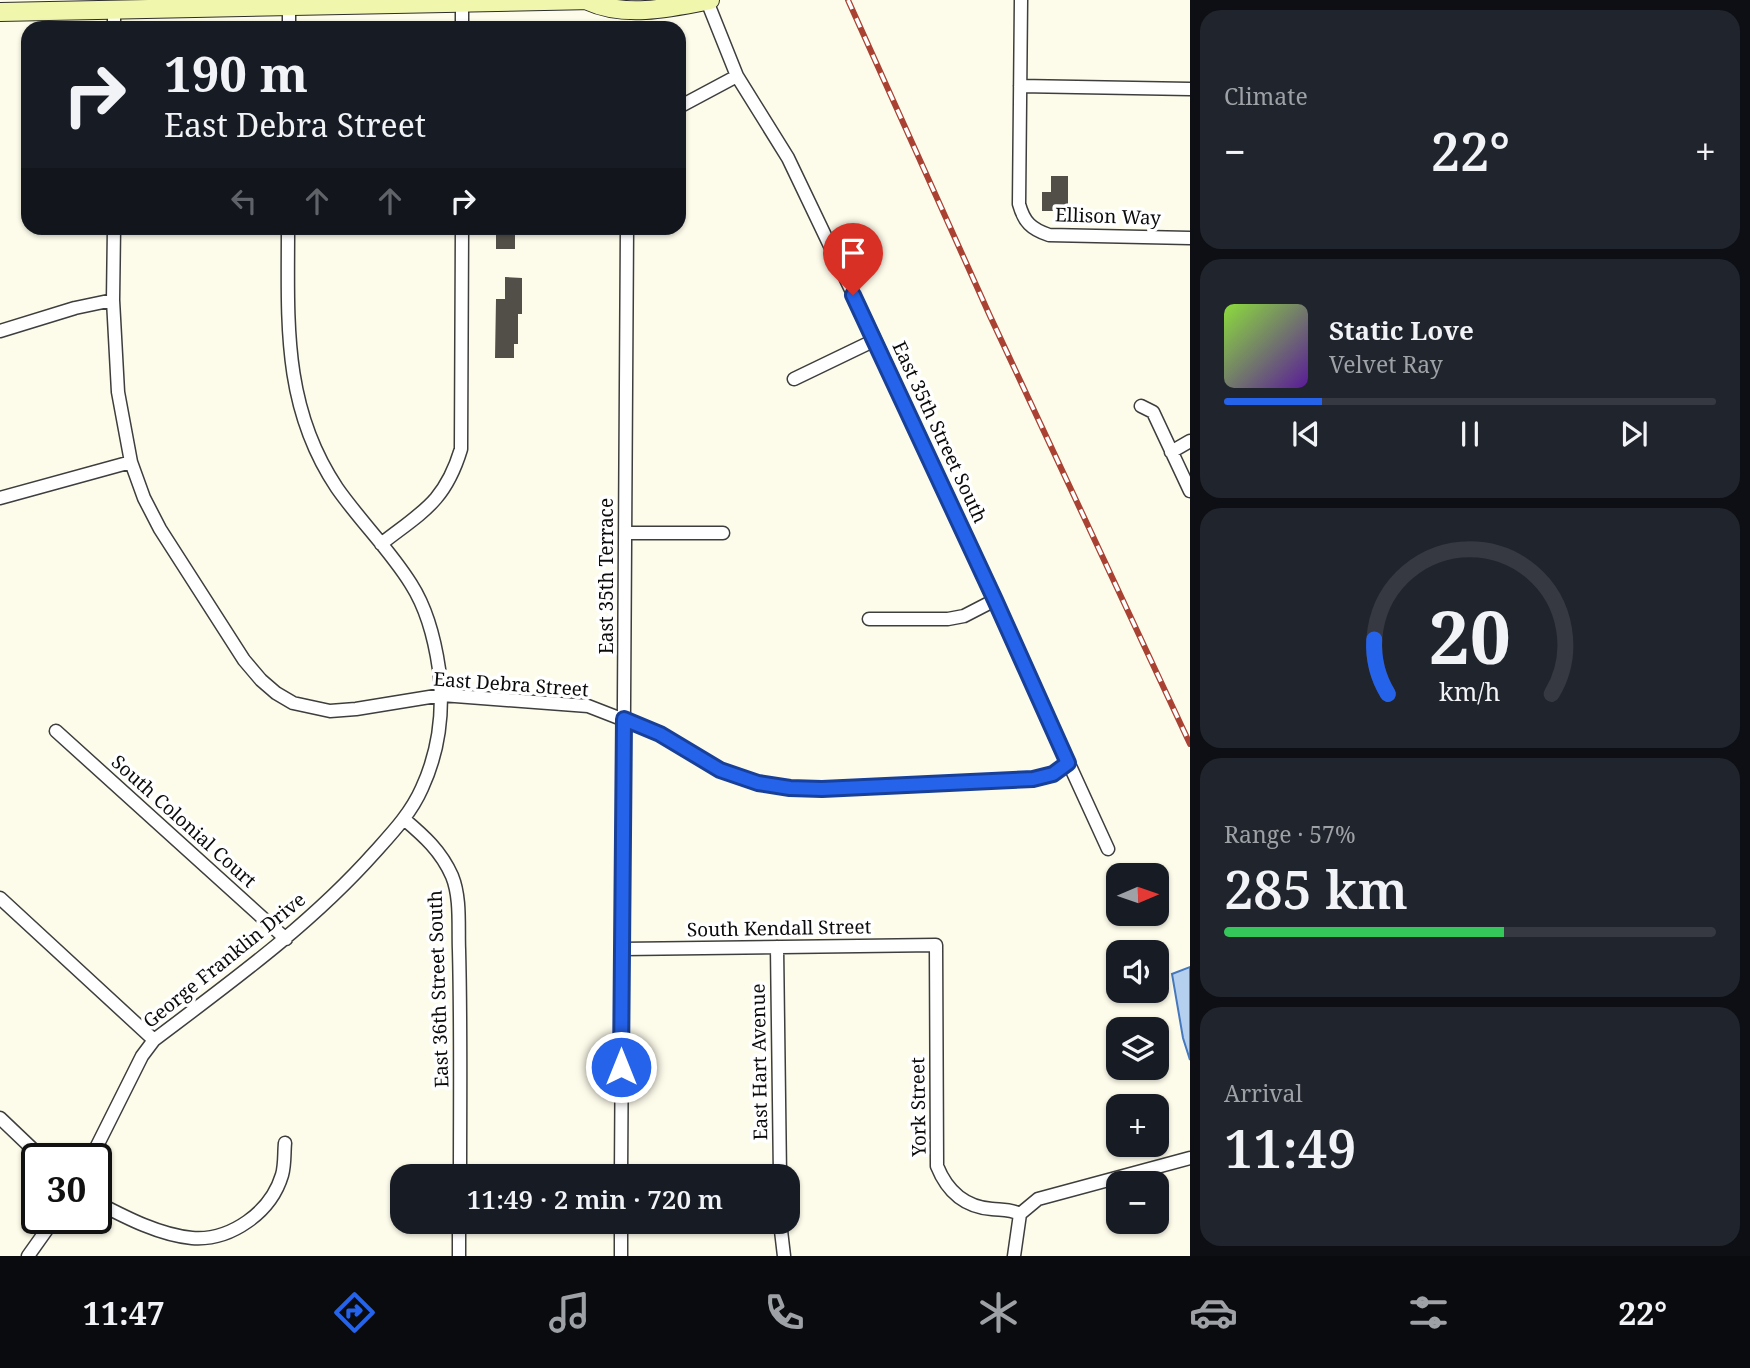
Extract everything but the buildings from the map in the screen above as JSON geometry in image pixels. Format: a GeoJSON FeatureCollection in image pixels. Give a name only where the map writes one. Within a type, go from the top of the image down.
{"type":"FeatureCollection","features":[{"type":"Feature","properties":{"kind":"main road"},"geometry":{"type":"LineString","coordinates":[[0,12],[114,19],[289,7],[590,1],[617,11],[664,8],[708,0]]}},
{"type":"Feature","properties":{"kind":"street","name":"East 35th Street South"},"geometry":{"type":"LineString","coordinates":[[708,0],[737,76],[788,158],[875,340],[1108,849]]}},
{"type":"Feature","properties":{"kind":"street"},"geometry":{"type":"LineString","coordinates":[[1021,0],[1020,86],[1190,89]]}},
{"type":"Feature","properties":{"kind":"street"},"geometry":{"type":"LineString","coordinates":[[462,3],[462,21]]}},
{"type":"Feature","properties":{"kind":"street"},"geometry":{"type":"LineString","coordinates":[[289,7],[289,21]]}},
{"type":"Feature","properties":{"kind":"street"},"geometry":{"type":"LineString","coordinates":[[686,103],[737,76]]}},
{"type":"Feature","properties":{"kind":"street","name":"Ellison Way"},"geometry":{"type":"LineString","coordinates":[[1020,86],[1019,204],[1023,219],[1034,230],[1049,235],[1190,238]]}},
{"type":"Feature","properties":{"kind":"street","name":"East Debra Street"},"geometry":{"type":"LineString","coordinates":[[114,235],[113,300],[118,392],[131,462],[144,498],[160,528],[244,660],[261,680],[293,703],[345,711],[442,695],[588,706],[660,734],[720,770],[758,783],[790,788],[822,789],[1033,779],[1053,774],[1068,763]]}},
{"type":"Feature","properties":{"kind":"street","name":"George Franklin Drive"},"geometry":{"type":"LineString","coordinates":[[98,1143],[142,1056],[154,1040],[286,939],[351,879],[404,819],[422,789],[434,756],[442,695],[436,649],[424,611],[411,585],[337,487],[322,462],[303,419],[292,375],[288,329],[288,235]]}},
{"type":"Feature","properties":{"kind":"street"},"geometry":{"type":"LineString","coordinates":[[381,544],[428,508],[439,496],[453,474],[461,449],[462,235]]}},
{"type":"Feature","properties":{"kind":"street","name":"East 35th Terrace"},"geometry":{"type":"LineString","coordinates":[[621,1164],[627,235]]}},
{"type":"Feature","properties":{"kind":"street"},"geometry":{"type":"LineString","coordinates":[[0,331],[75,308],[113,300]]}},
{"type":"Feature","properties":{"kind":"street"},"geometry":{"type":"LineString","coordinates":[[794,379],[875,340]]}},
{"type":"Feature","properties":{"kind":"street"},"geometry":{"type":"LineString","coordinates":[[1141,406],[1153,412],[1190,491]]}},
{"type":"Feature","properties":{"kind":"street"},"geometry":{"type":"LineString","coordinates":[[1171,452],[1190,442]]}},
{"type":"Feature","properties":{"kind":"street"},"geometry":{"type":"LineString","coordinates":[[0,498],[131,462]]}},
{"type":"Feature","properties":{"kind":"street"},"geometry":{"type":"LineString","coordinates":[[626,533],[723,533]]}},
{"type":"Feature","properties":{"kind":"street"},"geometry":{"type":"LineString","coordinates":[[869,619],[948,619],[964,616],[995,600]]}},
{"type":"Feature","properties":{"kind":"street","name":"South Colonial Court"},"geometry":{"type":"LineString","coordinates":[[56,731],[286,939]]}},
{"type":"Feature","properties":{"kind":"street","name":"East 36th Street South"},"geometry":{"type":"LineString","coordinates":[[404,819],[442,855],[453,879],[457,898],[461,998],[460,1164]]}},
{"type":"Feature","properties":{"kind":"street"},"geometry":{"type":"LineString","coordinates":[[0,898],[154,1040]]}},
{"type":"Feature","properties":{"kind":"street","name":"South Kendall Street"},"geometry":{"type":"LineString","coordinates":[[622,948],[936,945]]}},
{"type":"Feature","properties":{"kind":"street","name":"York Street"},"geometry":{"type":"LineString","coordinates":[[936,945],[937,1166],[950,1190],[968,1203],[980,1208],[1007,1209],[1020,1214]]}},
{"type":"Feature","properties":{"kind":"street","name":"East Hart Avenue"},"geometry":{"type":"LineString","coordinates":[[777,947],[780,1164]]}},
{"type":"Feature","properties":{"kind":"street"},"geometry":{"type":"LineString","coordinates":[[0,1118],[26,1143]]}},
{"type":"Feature","properties":{"kind":"street"},"geometry":{"type":"LineString","coordinates":[[112,1209],[169,1234],[193,1238],[218,1236],[246,1223],[268,1202],[282,1175],[285,1143]]}},
{"type":"Feature","properties":{"kind":"street"},"geometry":{"type":"LineString","coordinates":[[1014,1256],[1020,1214],[1038,1199],[1190,1158]]}},
{"type":"Feature","properties":{"kind":"street"},"geometry":{"type":"LineString","coordinates":[[28,1256],[44,1234]]}},
{"type":"Feature","properties":{"kind":"street"},"geometry":{"type":"LineString","coordinates":[[459,1234],[459,1256]]}},
{"type":"Feature","properties":{"kind":"street"},"geometry":{"type":"LineString","coordinates":[[621,1234],[621,1256]]}},
{"type":"Feature","properties":{"kind":"street"},"geometry":{"type":"LineString","coordinates":[[781,1234],[784,1256]]}},
{"type":"Feature","properties":{"kind":"water"},"geometry":{"type":"Polygon","coordinates":[[[1190,967],[1190,1060],[1183,1038],[1172,974],[1190,967]]]}},
{"type":"Feature","properties":{"kind":"railway"},"geometry":{"type":"LineString","coordinates":[[848,0],[990,316],[1190,744]]}},
{"type":"Feature","properties":{"kind":"route"},"geometry":{"type":"LineString","coordinates":[[621,1067],[624,719],[660,734],[720,770],[758,783],[790,788],[822,789],[1033,779],[1053,774],[1068,763],[853,295]]}}]}
